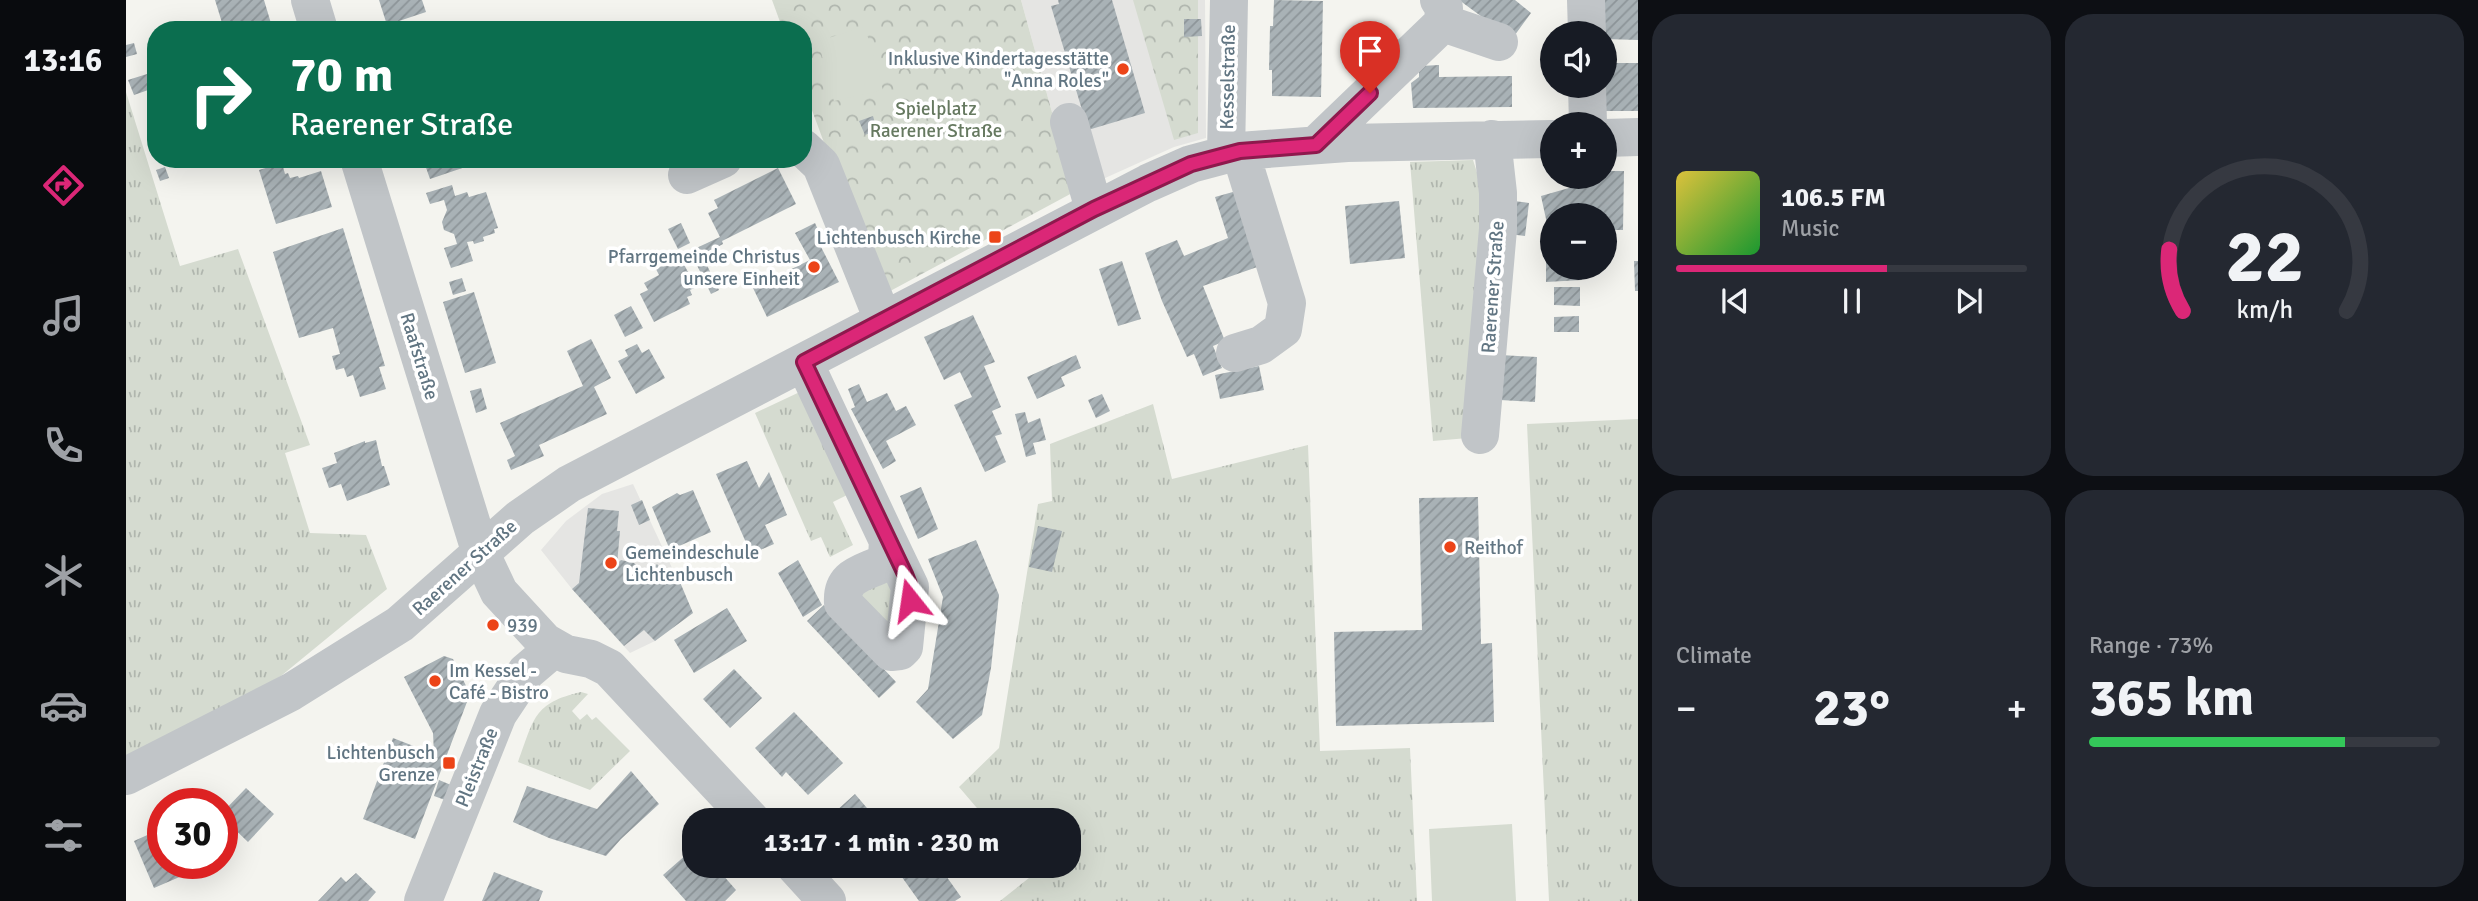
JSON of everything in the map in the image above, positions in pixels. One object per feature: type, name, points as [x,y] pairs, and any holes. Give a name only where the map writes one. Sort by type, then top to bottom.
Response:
[{"type":"street","points":[[310,0],[316,21]]},
{"type":"street","name":"Kesselstraße","points":[[1229,0],[1233,153],[1287,303],[1283,329],[1261,345],[1235,353]]},
{"type":"street","points":[[1586,0],[1587,21]]},
{"type":"street","points":[[1316,145],[1441,11],[1499,42]]},
{"type":"street","points":[[1069,122],[1094,209]]},
{"type":"street","points":[[1617,138],[1638,138]]},
{"type":"street","name":"Raerener Straße","points":[[1480,435],[1498,229],[1498,193],[1492,139]]},
{"type":"street","name":"Raerener Straße","points":[[126,776],[290,692],[361,650],[400,624],[520,518],[569,484],[1094,209],[1191,164],[1233,153],[1316,145],[1540,139]]},
{"type":"street","points":[[812,156],[821,165],[883,320]]},
{"type":"street","name":"Raafstraße","points":[[362,168],[481,554],[499,592],[553,649]]},
{"type":"street","points":[[687,175],[703,168]]},
{"type":"street","points":[[804,362],[888,541]]},
{"type":"street","points":[[553,649],[591,659],[609,668],[740,808]]},
{"type":"street","name":"Pleistraße","points":[[423,901],[498,714],[526,672],[553,649]]},
{"type":"street","points":[[806,878],[827,901]]},
{"type":"shaded area","name":"Inklusive Kindertagesstätte \"Anna Roles\"","points":[[1021,0],[1205,0],[1206,138],[1174,147],[1074,192]]},
{"type":"shaded area","name":"Gemeindeschule Lichtenbusch","points":[[633,484],[693,613],[655,641],[630,653],[541,550],[566,521],[602,494]]},
{"type":"green space","name":"Spielplatz Raerener Straße","points":[[772,0],[1021,0],[1074,192],[881,296],[812,110],[812,21],[780,21]]},
{"type":"green space","points":[[1133,0],[1198,0],[1198,133],[1174,140]]},
{"type":"green space","points":[[865,27],[883,90],[834,101],[818,41]]},
{"type":"green space","points":[[126,92],[147,160],[147,168],[150,168],[180,266],[238,249],[310,445],[285,453],[310,533],[366,535],[387,589],[281,676],[126,763]]},
{"type":"green space","points":[[1473,160],[1487,204],[1468,438],[1433,441],[1410,162]]},
{"type":"green space","points":[[804,390],[851,493],[833,502],[853,545],[830,557],[821,537],[811,541],[755,413]]},
{"type":"green space","points":[[1153,404],[1172,479],[1308,445],[1320,751],[1410,748],[1417,901],[1000,901],[1029,878],[1081,878],[1081,808],[977,808],[959,787],[999,748],[1038,504],[1052,501],[1050,444]]},
{"type":"green space","points":[[1638,419],[1638,901],[1549,901],[1527,424]]},
{"type":"green space","points":[[891,578],[896,629],[858,603],[858,586]]},
{"type":"green space","points":[[581,692],[588,694],[572,711],[580,720],[587,714],[592,720],[596,717],[630,751],[590,790],[518,762],[532,724],[544,708],[565,696]]},
{"type":"green space","points":[[1512,824],[1516,901],[1432,901],[1429,829]]},
{"type":"building","points":[[215,0],[264,0],[270,21],[240,21],[221,21]]},
{"type":"building","points":[[379,0],[422,0],[426,12],[399,21],[386,21]]},
{"type":"building","points":[[1058,0],[1112,0],[1145,113],[1088,130],[1051,6],[1059,4]]},
{"type":"building","points":[[1274,0],[1323,1],[1321,97],[1272,96],[1272,70],[1269,70],[1270,26],[1273,26]]},
{"type":"building","points":[[1459,0],[1515,0],[1531,13],[1512,39]]},
{"type":"building","points":[[1598,0],[1638,0],[1638,40],[1617,39],[1617,21],[1602,21]]},
{"type":"building","points":[[1184,19],[1201,19],[1202,36],[1184,37]]},
{"type":"building","points":[[134,43],[137,54],[126,57],[126,45]]},
{"type":"building","points":[[1617,63],[1638,63],[1638,111],[1597,111],[1601,98],[1617,98]]},
{"type":"building","points":[[1439,65],[1439,77],[1512,76],[1512,107],[1413,108],[1411,83],[1419,77],[1419,69],[1421,66]]},
{"type":"building","points":[[147,74],[147,90],[134,95],[128,80]]},
{"type":"building","points":[[873,116],[877,130],[865,135],[859,121]]},
{"type":"building","points":[[165,168],[169,178],[160,181],[156,170]]},
{"type":"building","points":[[283,168],[290,178],[321,171],[332,207],[276,224],[259,170]]},
{"type":"building","points":[[426,168],[462,168],[430,179]]},
{"type":"building","name":"Pfarrgemeinde Christus unsere Einheit","points":[[778,168],[796,204],[722,241],[723,244],[702,255],[719,290],[711,294],[690,251],[720,237],[708,213],[718,208],[714,200]]},
{"type":"building","points":[[1617,171],[1624,171],[1623,230],[1617,230],[1617,203],[1543,203],[1541,196],[1566,189],[1617,189]]},
{"type":"building","points":[[452,185],[455,196],[467,192],[469,197],[486,192],[498,228],[494,229],[495,233],[483,237],[484,241],[474,244],[473,241],[467,242],[473,261],[451,268],[444,248],[457,244],[454,234],[444,230],[442,222],[447,210],[444,200],[430,204],[426,193]]},
{"type":"building","points":[[1240,190],[1263,265],[1203,286],[1225,341],[1213,346],[1222,368],[1203,376],[1194,354],[1187,357],[1162,301],[1145,253],[1177,240],[1184,256],[1228,238],[1215,197]]},
{"type":"building","points":[[1399,201],[1405,258],[1350,264],[1345,206]]},
{"type":"building","points":[[1514,201],[1529,203],[1525,236],[1509,234]]},
{"type":"building","points":[[681,223],[690,243],[678,249],[668,229]]},
{"type":"building","name":"Pfarrgemeinde Christus unsere Einheit","points":[[815,223],[824,243],[820,245],[839,282],[767,317],[753,288],[810,260],[795,233]]},
{"type":"building","points":[[343,228],[385,366],[379,367],[386,389],[360,397],[353,375],[347,377],[344,368],[336,370],[332,356],[340,354],[333,328],[299,338],[273,252]]},
{"type":"building","points":[[680,257],[696,287],[690,290],[692,295],[687,297],[690,304],[654,322],[640,294],[648,290],[644,283],[659,275],[656,269]]},
{"type":"building","points":[[1122,261],[1141,319],[1118,326],[1099,269]]},
{"type":"building","points":[[1634,261],[1638,261],[1638,291],[1635,291]]},
{"type":"building","points":[[462,278],[466,291],[453,295],[449,282]]},
{"type":"building","points":[[1546,280],[1582,280],[1546,282]]},
{"type":"building","points":[[1554,287],[1580,287],[1580,306],[1554,305]]},
{"type":"building","points":[[474,292],[496,363],[465,373],[443,302]]},
{"type":"building","points":[[631,306],[643,328],[625,337],[614,315]]},
{"type":"building","points":[[973,315],[995,362],[984,366],[1001,407],[992,411],[1002,434],[995,436],[1006,462],[985,472],[954,405],[972,397],[960,372],[944,380],[924,337]]},
{"type":"building","points":[[1579,316],[1579,332],[1554,332],[1554,317]]},
{"type":"building","points":[[591,339],[611,378],[594,387],[607,414],[539,445],[544,456],[511,470],[507,460],[515,456],[500,423],[583,386],[567,351]]},
{"type":"building","points":[[637,344],[642,353],[649,349],[665,378],[636,394],[618,361],[628,356],[625,350]]},
{"type":"building","points":[[1076,355],[1081,368],[1061,377],[1065,386],[1037,399],[1027,377]]},
{"type":"building","points":[[1501,355],[1537,357],[1535,402],[1500,400]]},
{"type":"building","points":[[1259,366],[1264,390],[1220,399],[1215,375]]},
{"type":"building","points":[[859,384],[867,402],[887,393],[896,411],[906,406],[916,425],[886,441],[896,461],[883,469],[851,409],[855,407],[848,389]]},
{"type":"building","points":[[481,388],[487,409],[476,413],[470,391]]},
{"type":"building","points":[[1102,394],[1110,411],[1096,418],[1088,400]]},
{"type":"building","points":[[1025,412],[1028,423],[1040,418],[1046,440],[1033,443],[1036,454],[1026,457],[1015,414]]},
{"type":"building","points":[[376,440],[390,485],[347,501],[341,484],[329,488],[322,468],[337,463],[334,453],[365,441]]},
{"type":"building","points":[[747,461],[759,488],[769,472],[787,515],[765,525],[774,544],[751,554],[716,474]]},
{"type":"building","points":[[921,487],[938,529],[918,539],[900,496]]},
{"type":"building","points":[[693,490],[711,532],[670,550],[652,507],[677,493],[680,495]]},
{"type":"building","points":[[1478,497],[1481,644],[1492,643],[1494,722],[1336,726],[1334,632],[1422,630],[1419,498]]},
{"type":"building","points":[[642,500],[650,520],[639,525],[631,505]]},
{"type":"building","points":[[588,508],[619,511],[617,564],[621,560],[634,563],[646,575],[657,564],[673,583],[677,575],[693,613],[655,641],[644,630],[624,646],[572,589],[579,583]]},
{"type":"building","points":[[1038,526],[1062,531],[1052,572],[1029,567]]},
{"type":"building","points":[[976,540],[999,595],[991,668],[982,715],[953,739],[916,702],[928,689],[943,597],[928,559]]},
{"type":"building","points":[[798,560],[822,605],[803,617],[778,573]]},
{"type":"building","points":[[824,605],[896,682],[879,698],[807,621]]},
{"type":"building","points":[[727,608],[747,641],[694,673],[674,640]]},
{"type":"building","points":[[444,656],[453,659],[470,694],[415,839],[363,819],[393,738],[434,754],[433,733],[404,677]]},
{"type":"building","points":[[734,669],[762,698],[730,728],[703,699]]},
{"type":"building","points":[[794,712],[843,763],[808,795],[786,772],[782,777],[755,748]]},
{"type":"building","points":[[631,771],[659,804],[606,856],[549,838],[513,822],[527,786],[597,809]]},
{"type":"building","points":[[439,780],[451,785],[445,800],[434,796]]},
{"type":"building","points":[[246,788],[274,814],[248,842],[238,832],[238,796]]},
{"type":"building","points":[[855,794],[867,808],[839,808]]},
{"type":"building","points":[[147,835],[147,872],[134,841]]},
{"type":"building","points":[[682,858],[682,878],[726,878],[736,890],[725,901],[686,901],[663,875]]},
{"type":"building","points":[[494,872],[543,891],[539,901],[482,901]]},
{"type":"building","points":[[356,873],[376,892],[368,901],[318,901],[341,877],[346,882]]},
{"type":"building","points":[[903,878],[948,878],[961,897],[955,901],[919,901]]},
{"type":"building","points":[[150,879],[175,879],[154,888]]},
{"type":"place","name":"Inklusive Kindertagesstätte \"Anna Roles\"","points":[[1123,69]]},
{"type":"place","name":"Lichtenbusch Kirche","points":[[995,237]]},
{"type":"place","name":"Pfarrgemeinde Christus unsere Einheit","points":[[814,267]]},
{"type":"place","name":"Reithof","points":[[1450,547]]},
{"type":"place","name":"Gemeindeschule Lichtenbusch","points":[[611,563]]},
{"type":"place","name":"939","points":[[493,625]]},
{"type":"place","name":"Im Kessel - Café - Bistro","points":[[435,681]]},
{"type":"place","name":"Lichtenbusch Grenze","points":[[449,763]]},
{"type":"route","points":[[910,600],[910,587],[905,574],[804,362],[1094,209],[1191,164],[1240,151],[1316,145],[1370,93]]}]
